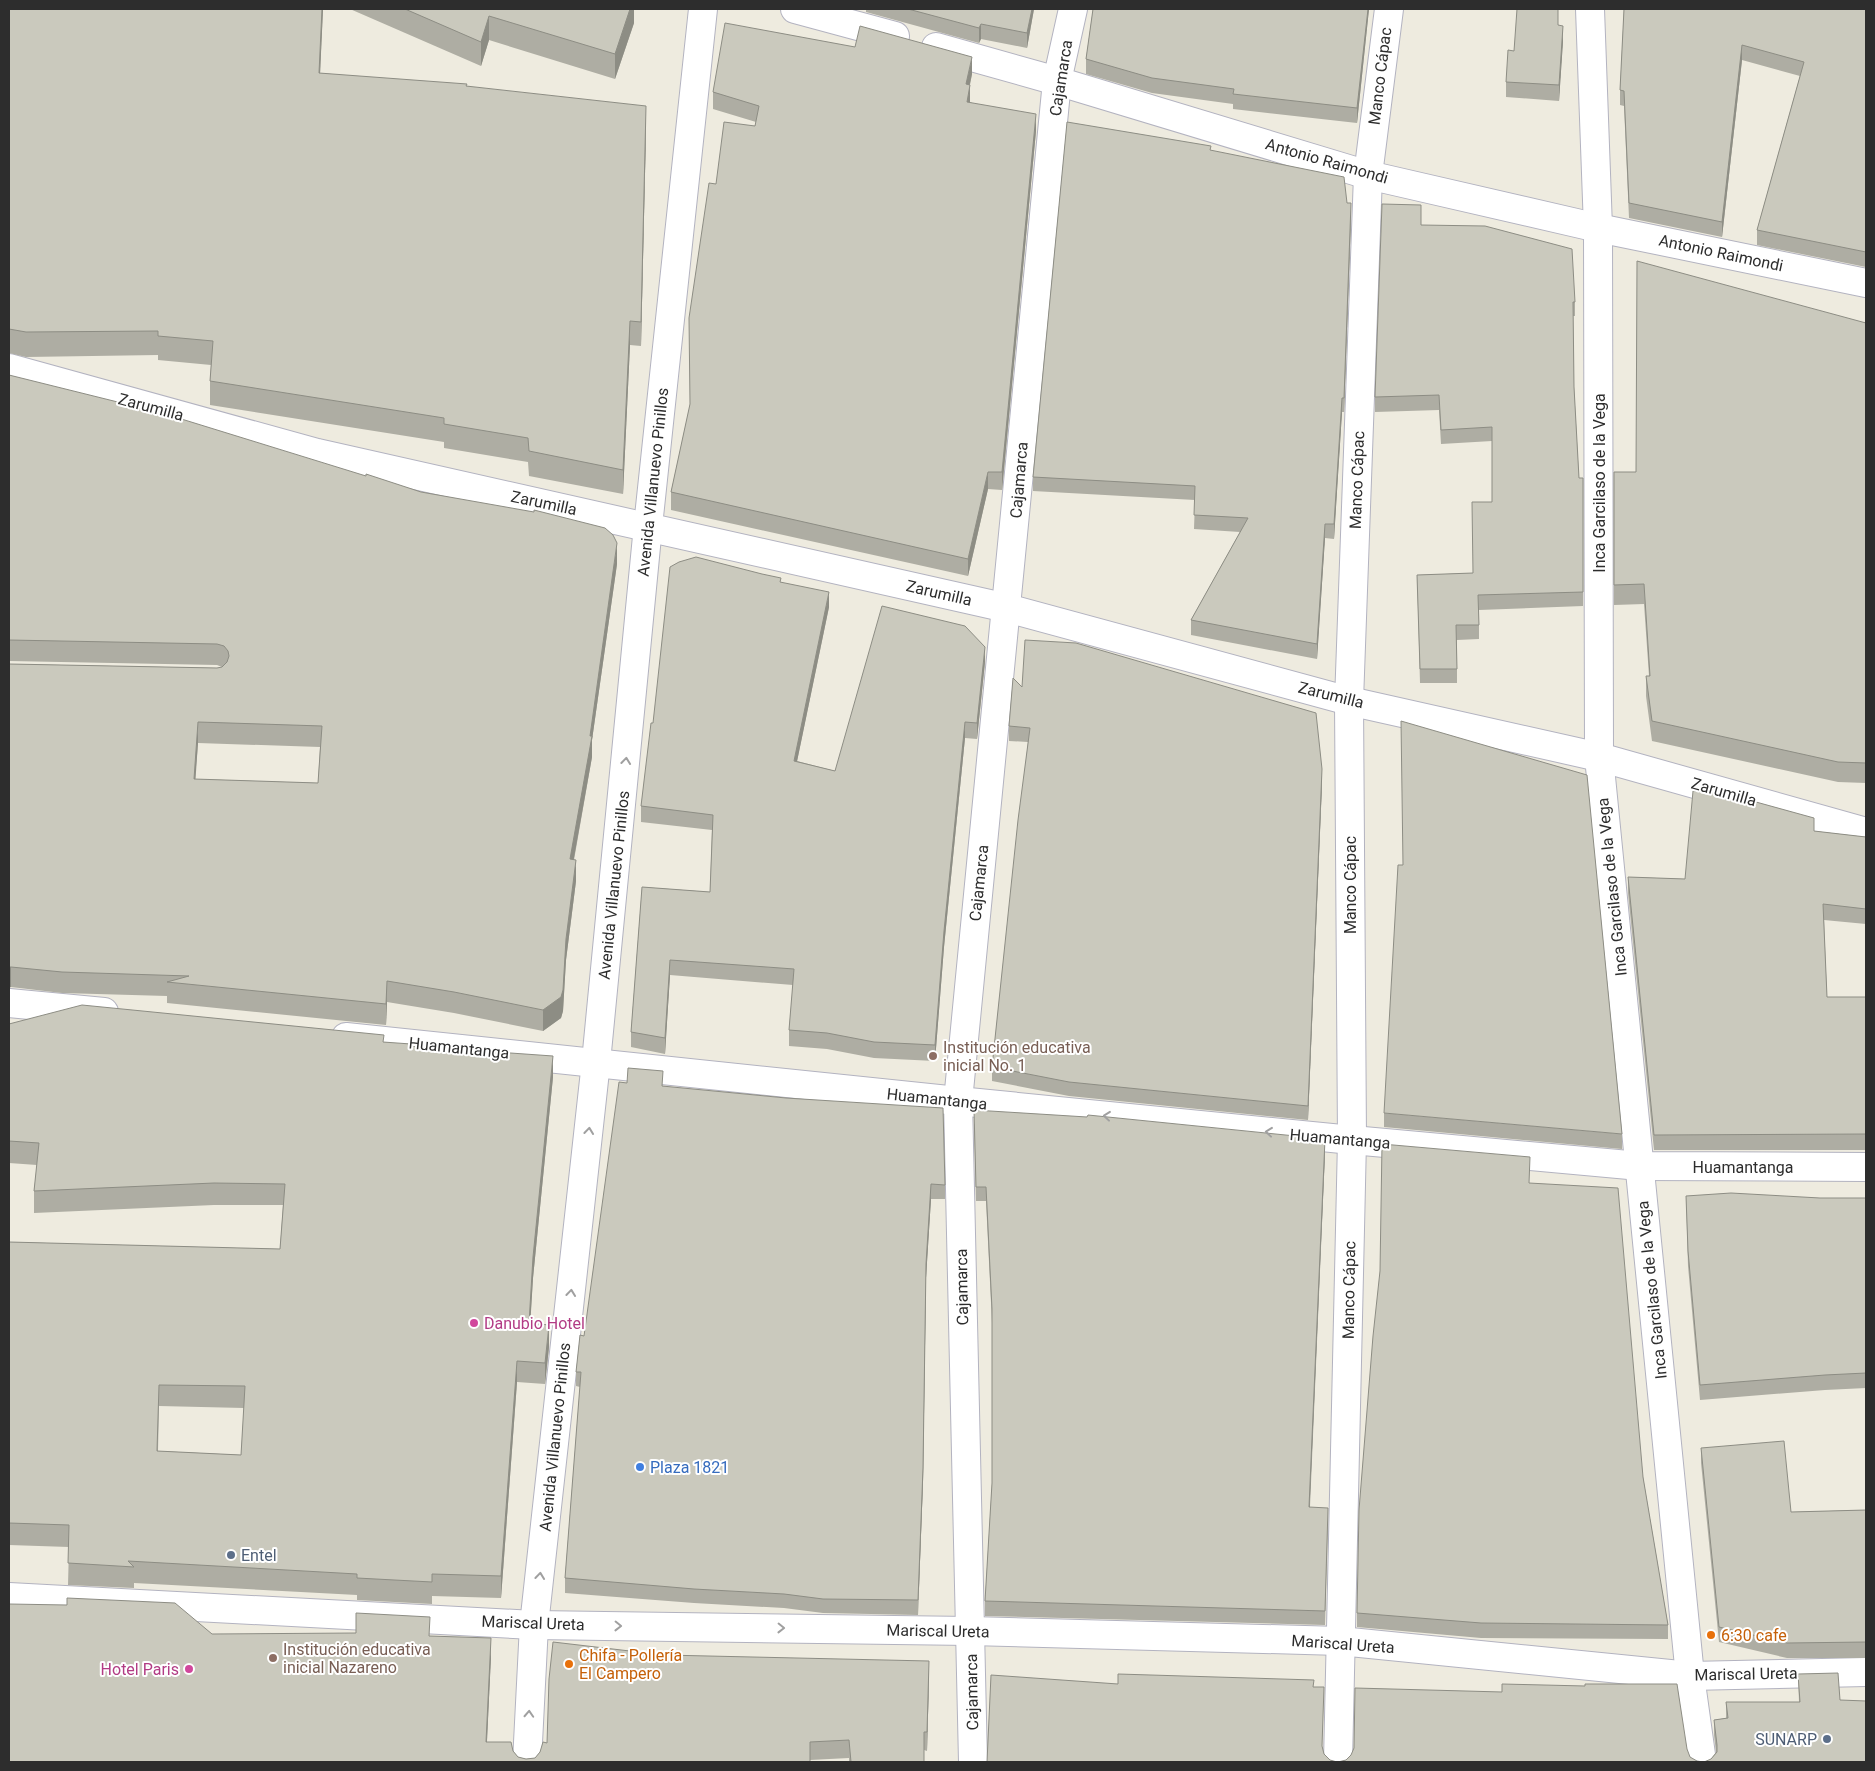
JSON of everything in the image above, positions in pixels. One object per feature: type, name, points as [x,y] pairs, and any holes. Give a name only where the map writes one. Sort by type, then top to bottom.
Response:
[{"type":"street","name":"Avenida Villanuevo Pinillos","points":[[526,1762],[534,1624],[596,1062],[648,526],[703,9]]},
{"type":"street","name":"Antonio Raimondi","points":[[795,9],[1057,81],[1368,175],[1598,228],[1866,283]]},
{"type":"street","name":"Cajamarca","points":[[973,1762],[958,1101],[1057,81],[1073,9]]},
{"type":"street","name":"Manco Cápac","points":[[1338,1762],[1352,1140],[1349,701],[1368,175],[1388,9]]},
{"type":"street","name":"Inca Garcilaso de la Vega","points":[[1590,9],[1598,228],[1599,757],[1690,1676],[1702,1762]]},
{"type":"street","name":"Zarumilla","points":[[9,368],[316,453],[1007,608],[1349,701],[1599,757],[1866,832]]},
{"type":"street","points":[[9,1003],[126,1014]]},
{"type":"street","name":"Huamantanga","points":[[322,1034],[958,1101],[1640,1166],[1866,1167]]},
{"type":"street","name":"Mariscal Ureta","points":[[9,1597],[534,1624],[970,1631],[1340,1641],[1690,1676],[1866,1672]]},
{"type":"building","points":[[9,9],[322,9],[319,73],[467,84],[466,86],[646,106],[641,322],[630,321],[623,470],[529,451],[528,438],[444,424],[444,418],[210,381],[213,341],[158,336],[158,331],[26,332],[9,329]]},
{"type":"building","points":[[405,9],[630,9],[615,54],[489,16],[481,42]]},
{"type":"building","points":[[908,9],[1032,9],[1027,33],[981,24],[979,28]]},
{"type":"building","points":[[1093,9],[1368,9],[1357,108],[1233,94],[1234,89],[1152,78],[1086,59]]},
{"type":"building","points":[[1517,9],[1558,9],[1558,25],[1563,26],[1559,85],[1506,82],[1508,50],[1514,51]]},
{"type":"building","points":[[1624,9],[1866,9],[1866,252],[1757,230],[1804,62],[1742,45],[1722,222],[1629,203],[1624,91],[1620,90]]},
{"type":"building","points":[[725,23],[855,47],[860,26],[972,57],[966,84],[970,85],[967,102],[1036,114],[1002,472],[988,472],[968,559],[671,492],[690,404],[689,318],[709,183],[716,184],[724,122],[755,126],[759,106],[713,92]]},
{"type":"building","points":[[1067,122],[1211,146],[1210,150],[1344,177],[1347,203],[1351,203],[1344,398],[1342,398],[1334,524],[1325,524],[1317,644],[1191,620],[1248,518],[1194,515],[1195,486],[1033,477]]},
{"type":"building","points":[[1382,204],[1421,205],[1421,225],[1485,226],[1572,249],[1575,302],[1573,302],[1574,387],[1579,478],[1583,478],[1583,592],[1478,595],[1479,625],[1456,625],[1457,669],[1420,669],[1417,575],[1473,573],[1472,502],[1492,502],[1492,427],[1441,430],[1439,395],[1375,397]]},
{"type":"building","points":[[1637,261],[1866,323],[1866,763],[1838,762],[1652,721],[1646,676],[1650,676],[1644,584],[1614,585],[1614,472],[1636,472]]},
{"type":"building","points":[[9,375],[162,413],[421,492],[534,512],[534,510],[605,528],[613,535],[617,543],[590,736],[592,736],[570,859],[576,860],[561,997],[543,1010],[387,981],[386,1004],[167,982],[189,976],[62,972],[9,967],[9,664],[217,668],[222,667],[227,662],[229,656],[224,646],[217,644],[9,640]],"holes":[[[198,722],[322,726],[318,783],[194,779]]]},
{"type":"building","points":[[696,557],[781,578],[780,582],[829,592],[794,761],[835,771],[882,606],[965,626],[985,647],[977,723],[965,722],[944,931],[935,1045],[874,1042],[827,1033],[789,1030],[794,969],[670,960],[665,1038],[631,1032],[642,887],[710,892],[713,815],[641,806],[651,723],[653,723],[670,567]]},
{"type":"building","points":[[1025,640],[1076,643],[1316,713],[1322,769],[1308,1106],[1069,1082],[992,1067],[1018,820],[1030,728],[1009,726],[1013,678],[1022,687]]},
{"type":"building","points":[[1401,721],[1587,775],[1622,1134],[1384,1113],[1398,865],[1403,865]]},
{"type":"building","points":[[1693,791],[1727,794],[1814,818],[1814,831],[1866,837],[1866,909],[1823,904],[1827,997],[1866,997],[1866,1134],[1654,1135],[1628,877],[1685,879]]},
{"type":"building","points":[[82,1005],[384,1035],[383,1042],[411,1044],[411,1046],[553,1056],[533,1257],[529,1323],[549,1325],[545,1363],[517,1361],[501,1576],[432,1574],[432,1582],[357,1578],[357,1574],[128,1561],[134,1567],[68,1563],[69,1525],[9,1523],[9,1242],[280,1249],[285,1184],[214,1183],[34,1191],[39,1143],[9,1141],[9,1024]],"holes":[[[159,1385],[245,1386],[241,1455],[157,1451]]]},
{"type":"building","points":[[628,1068],[663,1071],[662,1086],[786,1098],[943,1108],[945,1185],[931,1184],[926,1264],[923,1468],[918,1600],[823,1599],[784,1594],[694,1589],[565,1578],[581,1372],[576,1372],[580,1335],[584,1336],[619,1082],[627,1083]]},
{"type":"building","points":[[974,1110],[1087,1117],[1088,1115],[1325,1139],[1309,1507],[1328,1508],[1325,1611],[985,1601],[992,1483],[992,1309],[986,1187],[976,1187]]},
{"type":"building","points":[[1382,1144],[1530,1157],[1529,1183],[1618,1188],[1643,1477],[1668,1625],[1481,1623],[1357,1613],[1359,1510],[1380,1271]]},
{"type":"building","points":[[1731,1193],[1820,1198],[1866,1198],[1866,1373],[1700,1385],[1688,1251],[1686,1196]]},
{"type":"building","points":[[1784,1441],[1791,1512],[1866,1510],[1866,1642],[1787,1643],[1719,1627],[1701,1448]]},
{"type":"building","points":[[67,1598],[175,1603],[212,1634],[356,1633],[356,1613],[430,1617],[429,1636],[491,1638],[486,1742],[511,1742],[513,1751],[518,1757],[526,1759],[535,1758],[540,1752],[543,1742],[547,1743],[549,1679],[553,1642],[664,1655],[929,1661],[927,1732],[924,1732],[924,1762],[851,1762],[849,1740],[810,1742],[810,1762],[9,1762],[9,1604],[67,1605]]},
{"type":"building","points":[[1838,1673],[1840,1700],[1866,1701],[1866,1762],[1704,1762],[1711,1759],[1717,1752],[1714,1720],[1728,1718],[1726,1702],[1800,1702],[1798,1674]]},
{"type":"building","points":[[1118,1674],[1314,1680],[1313,1687],[1324,1687],[1322,1746],[1324,1754],[1330,1760],[1337,1762],[987,1762],[991,1675],[1118,1684]]},
{"type":"building","points":[[1502,1684],[1585,1686],[1585,1684],[1677,1684],[1687,1749],[1690,1757],[1703,1762],[1338,1762],[1346,1760],[1354,1748],[1355,1688],[1502,1692]]},
{"type":"place","name":"Institución educativa inicial No. 1","points":[[933,1056]]},
{"type":"place","name":"Danubio Hotel","points":[[474,1323]]},
{"type":"place","name":"Plaza 1821","points":[[640,1467]]},
{"type":"place","name":"Entel","points":[[231,1555]]},
{"type":"place","name":"6:30 cafe","points":[[1711,1635]]},
{"type":"place","name":"Institución educativa inicial Nazareno","points":[[273,1658]]},
{"type":"place","name":"Chifa - Pollería El Campero","points":[[569,1664]]},
{"type":"place","name":"Hotel Paris","points":[[189,1669]]},
{"type":"place","name":"SUNARP","points":[[1827,1739]]}]
